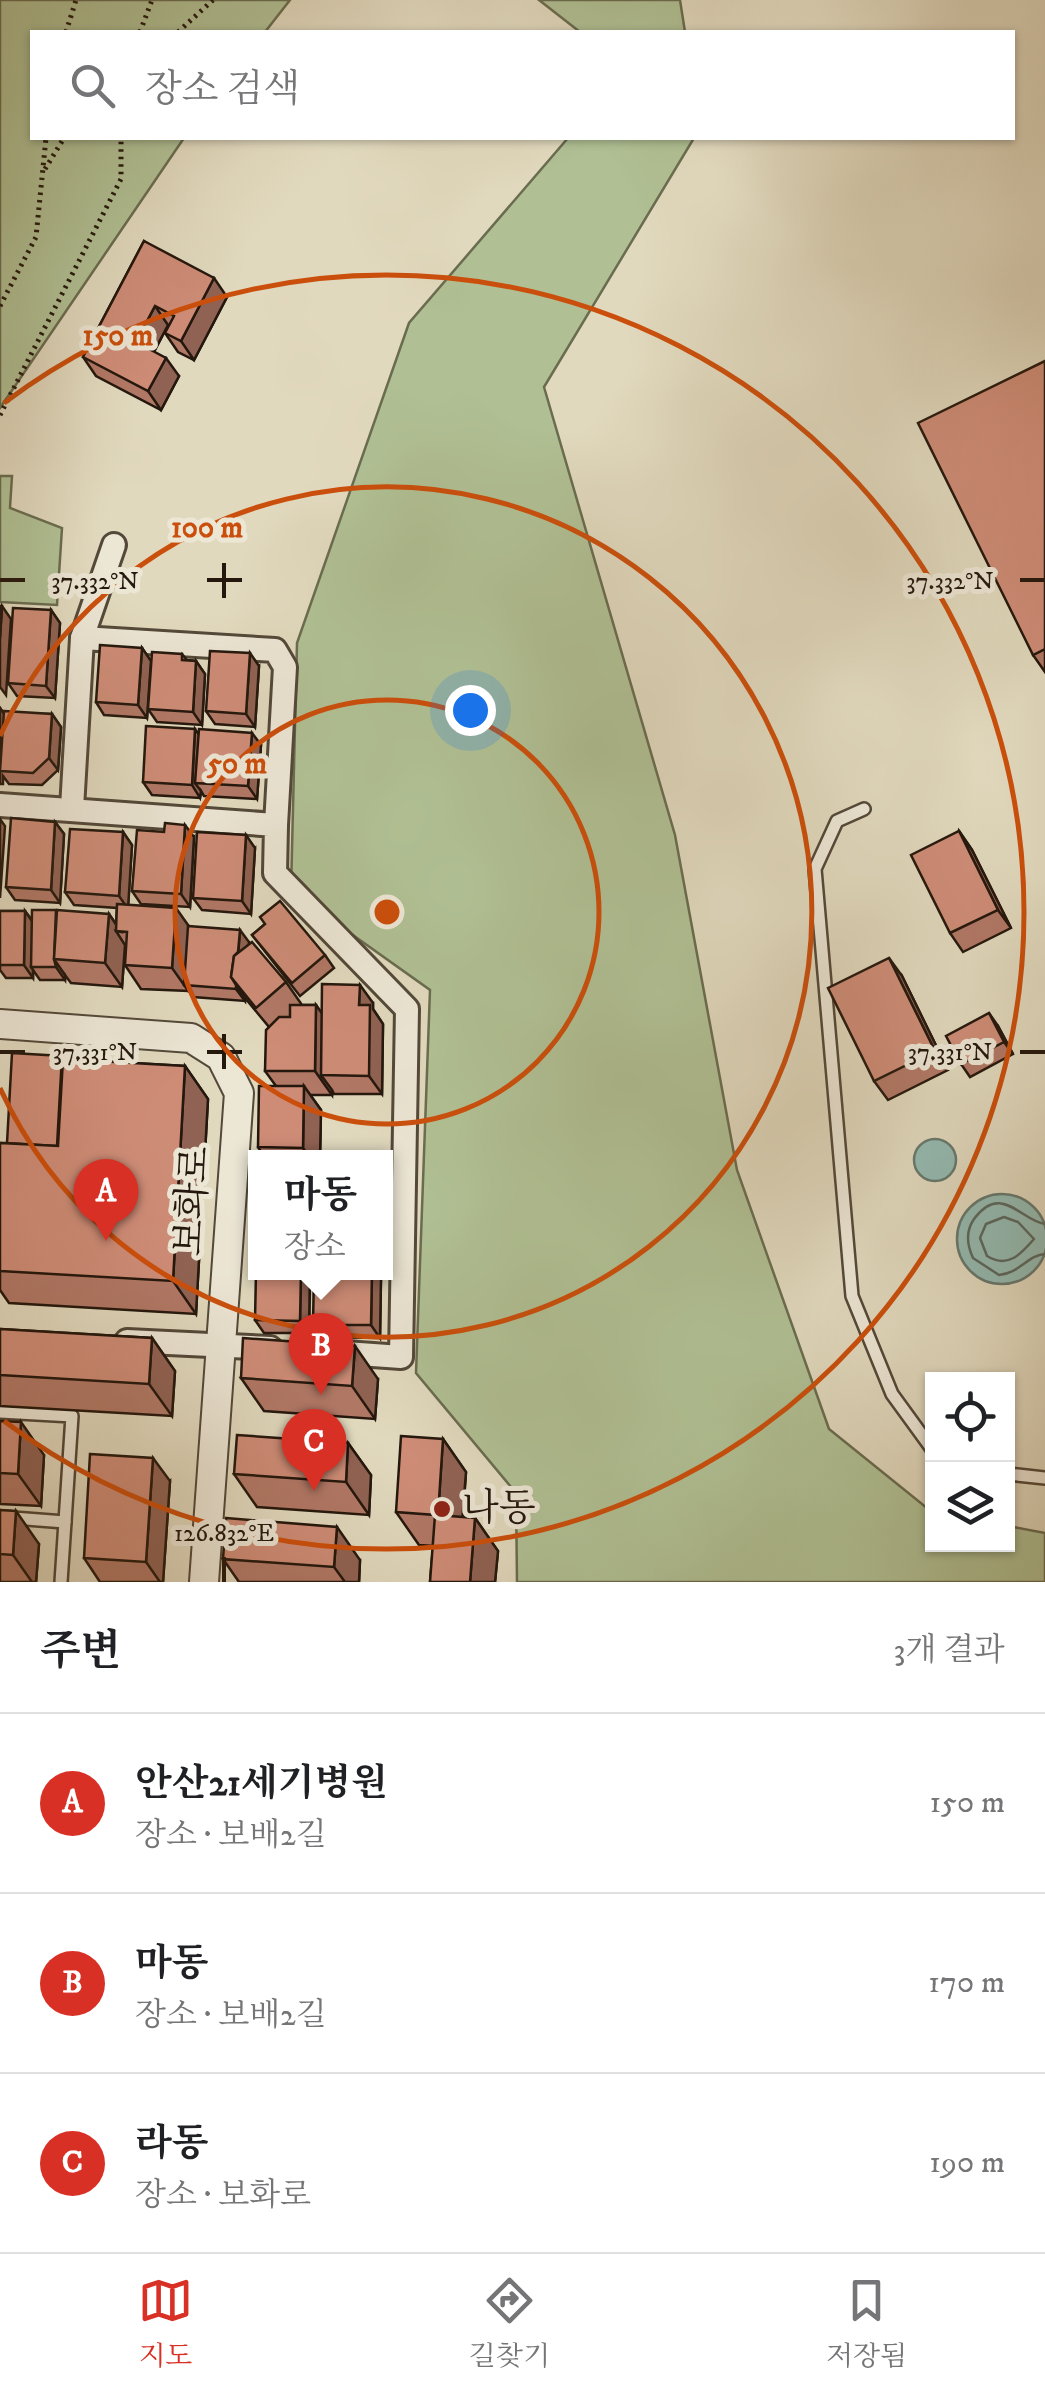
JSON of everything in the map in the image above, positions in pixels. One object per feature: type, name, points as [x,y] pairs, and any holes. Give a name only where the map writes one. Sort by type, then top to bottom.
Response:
[{"type":"street","points":[[72,808],[82,638],[114,545]]},
{"type":"street","points":[[82,638],[274,650],[282,657],[286,667],[275,872],[408,1009],[400,1356],[100,1340]]},
{"type":"street","points":[[0,804],[276,825]]},
{"type":"street","name":"보화로","points":[[0,1024],[191,1038],[221,1057],[239,1093],[204,1582]]},
{"type":"lane","points":[[864,810],[838,821],[815,869],[839,1109],[848,1260],[852,1296],[892,1394],[925,1439]]},
{"type":"lane","points":[[0,1412],[72,1416],[61,1582]]},
{"type":"lane","points":[[1015,1475],[1045,1478]]},
{"type":"lane","points":[[0,1517],[65,1522]]},
{"type":"path","points":[[67,30],[76,0]]},
{"type":"path","points":[[141,30],[152,0]]},
{"type":"path","points":[[180,30],[212,0]]},
{"type":"path","points":[[0,306],[36,238],[46,140]]},
{"type":"path","points":[[44,171],[63,140]]},
{"type":"path","points":[[0,415],[122,180],[121,140]]},
{"type":"green space","points":[[0,0],[290,0],[267,30],[30,30],[30,140],[183,140],[0,408]]},
{"type":"green space","points":[[539,0],[680,0],[685,30],[577,30]]},
{"type":"green space","points":[[566,140],[693,140],[544,387],[675,835],[737,1170],[829,1429],[925,1506],[925,1552],[1015,1552],[1015,1527],[1045,1533],[1045,1582],[517,1582],[516,1493],[416,1373],[430,990],[291,891],[297,643],[409,323]]},
{"type":"green space","points":[[0,476],[12,476],[10,508],[62,528],[57,605],[0,602]]},
{"type":"water","points":[[935,1139],[950,1145],[956,1160],[950,1175],[935,1181],[920,1175],[914,1160],[920,1145]]},
{"type":"water","points":[[985,1197],[1019,1197],[1034,1207],[1044,1222],[1044,1256],[1034,1271],[1019,1281],[985,1281],[970,1271],[960,1256],[960,1222],[970,1207]]},
{"type":"building","points":[[144,241],[214,278],[181,341],[165,333],[174,316],[155,306],[136,342],[166,358],[148,391],[83,357]]},
{"type":"building","points":[[1045,361],[1045,649],[1033,655],[918,423]]},
{"type":"building","points":[[13,608],[51,610],[46,686],[8,683]]},
{"type":"building","points":[[100,645],[142,648],[138,705],[96,702]]},
{"type":"building","points":[[210,651],[250,653],[246,714],[206,711]]},
{"type":"building","points":[[152,652],[182,654],[182,660],[196,661],[193,712],[148,709]]},
{"type":"building","points":[[4,711],[52,714],[49,758],[33,773],[0,771]]},
{"type":"building","points":[[146,726],[195,729],[192,785],[143,782]]},
{"type":"building","points":[[199,729],[252,733],[248,786],[195,783]]},
{"type":"building","points":[[11,818],[55,822],[51,890],[6,887]]},
{"type":"building","points":[[165,823],[185,825],[181,894],[132,891],[137,830],[164,832]]},
{"type":"building","points":[[70,829],[123,832],[119,896],[65,892]]},
{"type":"building","points":[[959,831],[998,910],[950,933],[911,855]]},
{"type":"building","points":[[197,832],[246,835],[242,901],[193,898]]},
{"type":"building","points":[[280,901],[325,955],[292,983],[252,935],[265,924],[260,917]]},
{"type":"building","points":[[117,904],[176,908],[172,968],[125,965],[127,932],[116,931]]},
{"type":"building","points":[[32,910],[56,910],[56,967],[31,967]]},
{"type":"building","points":[[57,910],[109,914],[105,963],[54,959]]},
{"type":"building","points":[[0,911],[25,911],[24,965],[0,965]]},
{"type":"building","points":[[188,926],[240,930],[231,977],[236,989],[184,985]]},
{"type":"building","points":[[252,942],[286,982],[256,1008],[231,977],[234,956]]},
{"type":"building","points":[[889,958],[935,1051],[874,1081],[828,988]]},
{"type":"building","points":[[322,984],[360,985],[359,1005],[370,1005],[369,1076],[321,1075]]},
{"type":"building","points":[[290,1005],[316,1005],[315,1071],[265,1071],[266,1030],[279,1017],[290,1017]]},
{"type":"building","points":[[989,1013],[1004,1042],[961,1064],[946,1036]]},
{"type":"building","points":[[12,1053],[62,1056],[57,1146],[7,1143]]},
{"type":"building","points":[[63,1059],[185,1066],[173,1281],[0,1271],[0,1143],[58,1146]]},
{"type":"building","points":[[259,1086],[304,1086],[303,1148],[258,1147]]},
{"type":"building","points":[[256,1280],[301,1280],[300,1321],[255,1320]]},
{"type":"building","points":[[314,1280],[372,1280],[371,1325],[313,1325]]},
{"type":"building","points":[[0,1329],[152,1338],[149,1384],[0,1375]]},
{"type":"building","points":[[243,1338],[355,1346],[352,1386],[241,1378]]},
{"type":"building","points":[[0,1421],[21,1422],[18,1474],[0,1473]]},
{"type":"building","points":[[237,1435],[348,1443],[346,1482],[234,1474]]},
{"type":"building","points":[[401,1436],[443,1439],[438,1515],[475,1518],[470,1582],[430,1582],[435,1515],[396,1512]]},
{"type":"building","points":[[90,1454],[153,1458],[146,1562],[84,1558]]},
{"type":"building","points":[[0,1510],[16,1511],[13,1555],[0,1554]]},
{"type":"building","points":[[226,1518],[337,1527],[334,1567],[223,1559]]},
{"type":"place","name":"안산21세기병원","points":[[106,1241]]},
{"type":"place","name":"마동","points":[[321,1395]]},
{"type":"place","name":"라동","points":[[314,1491]]},
{"type":"place","name":"나동","points":[[442,1509]]}]
